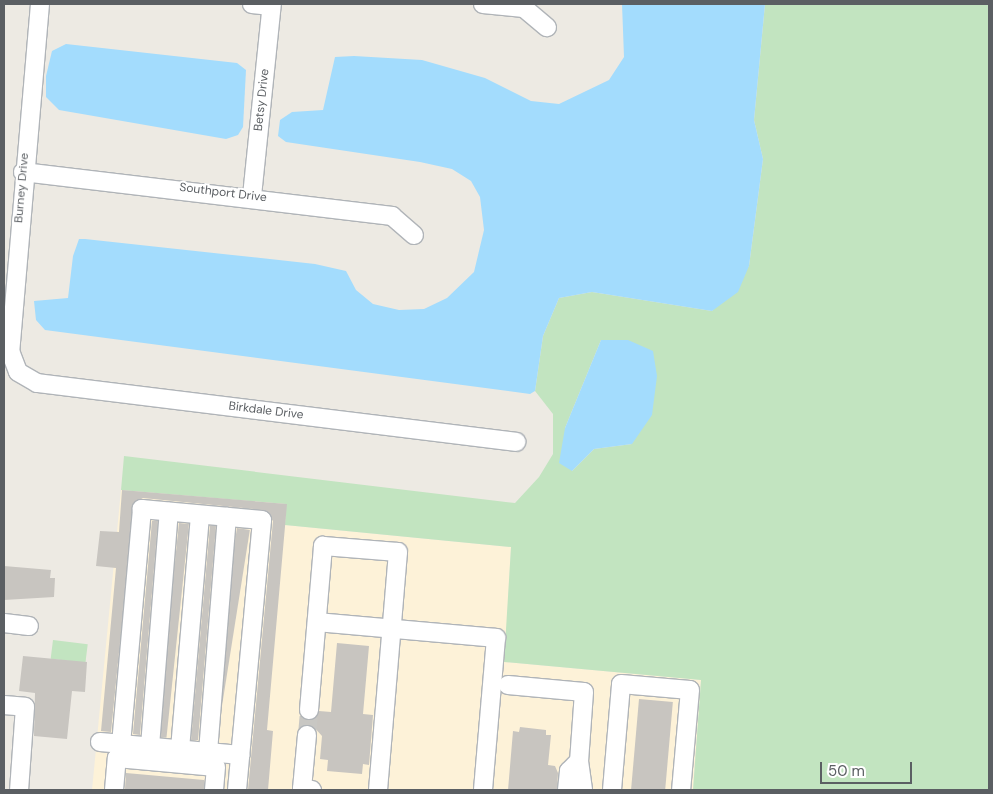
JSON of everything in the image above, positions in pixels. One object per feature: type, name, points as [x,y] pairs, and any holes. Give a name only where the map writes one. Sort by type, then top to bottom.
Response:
[{"type":"street","name":"Burney Drive","points":[[18,372],[10,351],[23,172],[40,4]]},
{"type":"street","points":[[252,4],[272,5]]},
{"type":"street","points":[[483,4],[524,8],[547,27]]},
{"type":"street","name":"Betsy Drive","points":[[252,196],[272,5]]},
{"type":"street","name":"Southport Drive","points":[[23,172],[252,196],[392,216],[414,235]]},
{"type":"street","name":"Birkdale Drive","points":[[18,372],[37,383],[516,442]]},
{"type":"street","points":[[121,744],[142,509],[262,520],[238,790]]},
{"type":"street","points":[[150,746],[169,512]]},
{"type":"street","points":[[180,749],[200,515]]},
{"type":"street","points":[[208,752],[227,517]]},
{"type":"street","points":[[309,710],[323,546],[398,552],[378,790]]},
{"type":"street","points":[[316,622],[496,638],[483,790]]},
{"type":"street","points":[[4,623],[29,626]]},
{"type":"street","points":[[612,790],[621,684],[690,690],[681,790]]},
{"type":"street","points":[[508,685],[584,692],[579,761],[583,790]]},
{"type":"street","points":[[4,705],[25,707],[19,790]]},
{"type":"street","points":[[307,735],[302,789],[312,790]]},
{"type":"street","points":[[100,742],[240,755]]},
{"type":"street","points":[[114,790],[117,758],[216,766],[214,790]]},
{"type":"street","points":[[567,790],[569,770],[579,761]]},
{"type":"shaded area","points":[[121,490],[287,504],[285,525],[511,547],[505,662],[701,680],[693,790],[92,790]]},
{"type":"green space","points":[[765,4],[989,4],[989,790],[693,790],[701,680],[504,662],[511,547],[285,525],[286,504],[121,490],[124,456],[515,503],[539,477],[553,454],[553,414],[535,391],[543,336],[559,298],[592,292],[712,311],[749,266],[763,159],[754,120]],"holes":[[[601,340],[632,444],[594,449],[572,471],[565,428]]]},
{"type":"green space","points":[[53,640],[88,644],[85,663],[51,659]]},
{"type":"water","points":[[622,4],[765,4],[754,120],[763,159],[749,266],[738,292],[712,311],[592,292],[559,298],[543,336],[535,391],[530,394],[45,330],[36,320],[34,301],[68,298],[73,256],[79,239],[315,264],[346,271],[356,290],[373,304],[399,310],[424,309],[447,298],[474,272],[484,230],[480,197],[471,181],[452,169],[420,162],[286,142],[278,136],[280,120],[292,112],[323,110],[335,57],[354,56],[422,60],[485,78],[531,101],[559,104],[609,80],[624,57]]},
{"type":"water","points":[[66,44],[237,63],[246,70],[243,127],[238,135],[226,139],[59,110],[46,97],[46,76],[52,51]]},
{"type":"water","points":[[601,340],[628,340],[653,351],[657,376],[652,415],[632,444],[594,449],[572,471],[559,463],[565,428]]},
{"type":"building","points":[[122,490],[287,504],[267,730],[273,731],[268,790],[248,790],[273,521],[263,510],[143,498],[134,503],[111,732],[101,731],[116,568],[96,566],[100,531],[119,532]]},
{"type":"building","points":[[152,521],[158,521],[140,735],[133,734]]},
{"type":"building","points":[[179,523],[189,524],[166,738],[157,737]]},
{"type":"building","points":[[210,526],[216,526],[198,740],[191,740]]},
{"type":"building","points":[[237,528],[250,530],[216,742],[203,740]]},
{"type":"building","points":[[4,566],[51,570],[50,578],[55,578],[54,597],[4,600]]},
{"type":"building","points":[[337,643],[369,646],[363,714],[373,715],[369,765],[363,764],[362,774],[327,771],[328,760],[320,759],[322,736],[313,726],[304,725],[304,719],[314,719],[319,711],[331,712]]},
{"type":"building","points":[[23,656],[87,662],[85,692],[72,691],[67,739],[34,736],[35,693],[19,691]]},
{"type":"building","points":[[639,699],[673,702],[665,790],[631,790]]},
{"type":"building","points":[[520,727],[546,730],[546,735],[551,735],[548,765],[555,766],[558,773],[557,790],[508,790],[513,731],[519,732]]},
{"type":"building","points":[[126,773],[204,780],[204,790],[125,789]]},
{"type":"tunnel","points":[[307,735],[309,710]]}]
